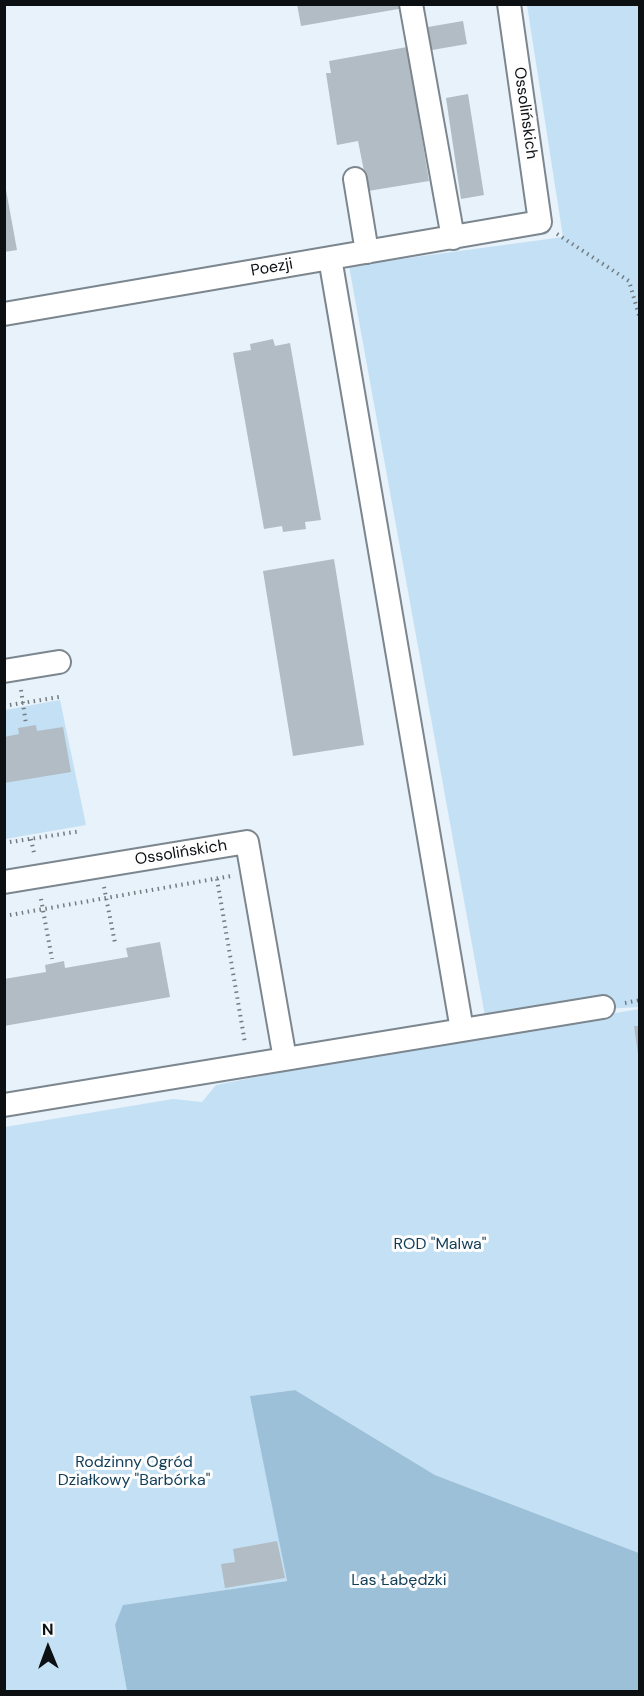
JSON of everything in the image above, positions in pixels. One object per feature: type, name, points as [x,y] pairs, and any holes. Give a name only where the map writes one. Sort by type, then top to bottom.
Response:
[{"type":"street","points":[[411,4],[453,238]]},
{"type":"street","name":"Ossolińskich","points":[[509,4],[540,222]]},
{"type":"street","points":[[355,179],[367,252]]},
{"type":"street","name":"Poezji","points":[[4,314],[540,222]]},
{"type":"street","points":[[330,258],[462,1030]]},
{"type":"street","points":[[13,678],[59,662]]},
{"type":"street","name":"Ossolińskich","points":[[4,882],[247,842],[285,1059]]},
{"type":"street","points":[[4,1105],[603,1007]]},
{"type":"path","points":[[540,222],[629,281],[639,319]]},
{"type":"path","points":[[13,678],[23,702],[26,723]]},
{"type":"path","points":[[4,706],[59,696]]},
{"type":"path","points":[[4,843],[81,831]]},
{"type":"path","points":[[31,839],[35,858]]},
{"type":"path","points":[[4,916],[238,875]]},
{"type":"path","points":[[216,879],[249,1065]]},
{"type":"path","points":[[104,887],[115,943]]},
{"type":"path","points":[[41,898],[52,959]]},
{"type":"green space","points":[[527,5],[639,5],[639,1007],[485,1016],[349,266],[563,237]]},
{"type":"green space","points":[[60,700],[86,825],[5,839],[5,710]]},
{"type":"green space","points":[[639,1009],[639,1553],[435,1475],[295,1390],[251,1396],[287,1581],[124,1605],[115,1625],[127,1691],[5,1692],[5,1127],[173,1099],[202,1102],[216,1085]]},
{"type":"green space","name":"Las Łabędzki","points":[[295,1390],[435,1475],[639,1553],[639,1691],[127,1691],[115,1625],[123,1605],[287,1581],[250,1396]]},
{"type":"building","points":[[297,4],[403,4],[404,8],[301,26]]},
{"type":"building","points":[[463,21],[467,44],[432,50],[428,27]]},
{"type":"building","points":[[407,47],[429,181],[368,191],[358,141],[337,145],[326,73],[331,73],[329,61]]},
{"type":"building","points":[[468,94],[484,195],[461,199],[446,98]]},
{"type":"building","points":[[4,179],[17,250],[4,252]]},
{"type":"building","points":[[273,339],[275,346],[290,343],[321,520],[305,522],[306,529],[283,532],[282,526],[264,529],[233,353],[251,350],[250,344]]},
{"type":"building","points":[[334,559],[364,745],[293,756],[263,571]]},
{"type":"building","points":[[36,725],[37,731],[63,727],[71,772],[4,783],[4,737],[19,734],[18,728]]},
{"type":"building","points":[[160,942],[170,997],[4,1026],[4,979],[46,972],[45,965],[64,961],[65,968],[128,957],[126,948]]},
{"type":"building","points":[[634,1026],[640,1026],[640,1054],[638,1054]]},
{"type":"building","points":[[277,1541],[285,1578],[225,1588],[221,1564],[235,1562],[233,1549]]},
{"type":"park label","name":"ROD \"Malwa\"","points":[[440,1245]]},
{"type":"park label","name":"Rodzinny Ogród Działkowy \"Barbórka\"","points":[[134,1472]]}]
